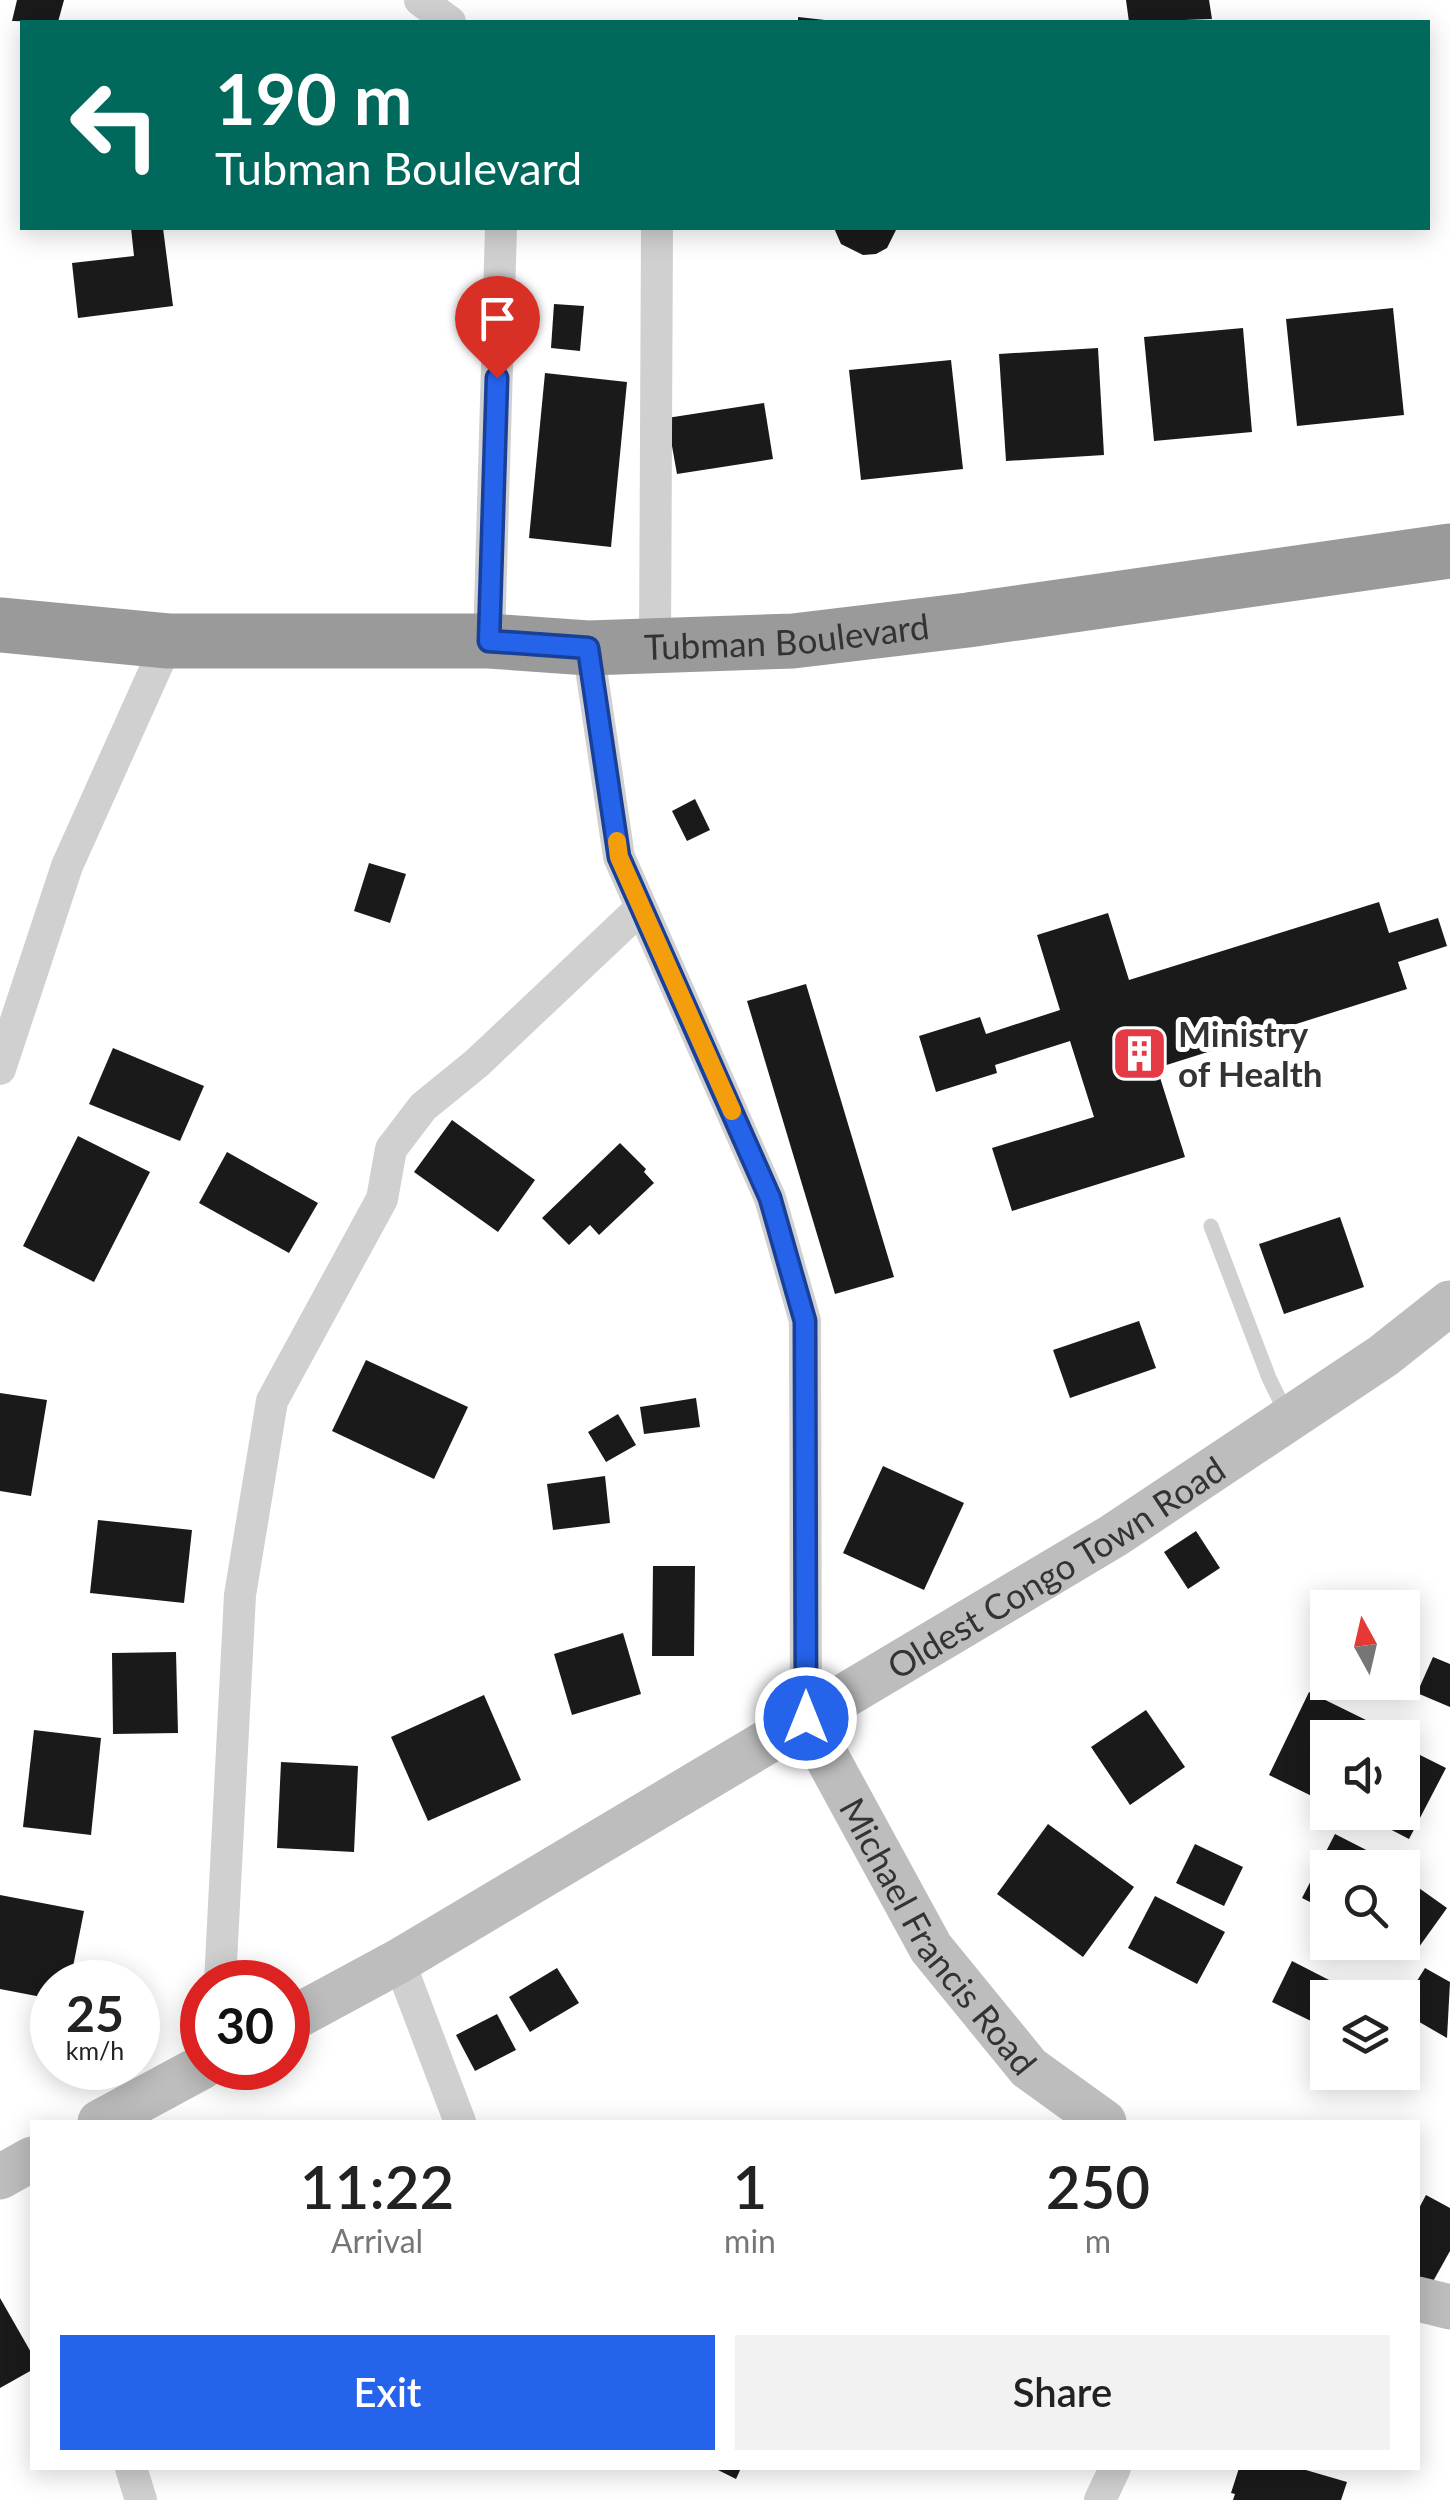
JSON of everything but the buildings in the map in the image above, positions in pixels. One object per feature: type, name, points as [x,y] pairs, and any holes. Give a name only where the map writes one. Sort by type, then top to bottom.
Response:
[{"type":"highway","name":"Tubman Boulevard","points":[[0,624],[168,641],[489,641],[588,648],[793,641],[1450,552]]},
{"type":"street","points":[[420,0],[447,20]]},
{"type":"street","points":[[489,641],[501,230]]},
{"type":"street","points":[[656,647],[657,230]]},
{"type":"street","points":[[0,1069],[66,866],[168,641]]},
{"type":"street","points":[[588,648],[619,857],[770,1198],[805,1321],[806,1718]]},
{"type":"street","points":[[221,1960],[240,1595],[272,1401],[382,1198],[391,1148],[424,1107],[477,1063],[642,908]]},
{"type":"street","name":"Oldest Congo Town Road","points":[[310,2010],[399,1962],[1113,1536],[1383,1356],[1450,1302]]},
{"type":"street","name":"Michael Francis Road","points":[[806,1718],[930,1948],[1029,2068],[1101,2120]]},
{"type":"street","points":[[399,1962],[459,2120]]},
{"type":"street","points":[[104,2120],[180,2079]]},
{"type":"street","points":[[0,2177],[30,2160]]},
{"type":"street","points":[[1420,2300],[1450,2307]]},
{"type":"street","points":[[132,2470],[141,2500]]},
{"type":"street","points":[[1100,2500],[1114,2470]]},
{"type":"lane","points":[[1211,1226],[1289,1420]]},
{"type":"slow traffic","points":[[617,841],[619,857],[732,1111]]},
{"type":"place","name":"Ministry of Health","points":[[1139,1053]]},
{"type":"route","points":[[497,378],[489,641],[588,648],[619,857],[770,1198],[805,1321],[806,1718]]}]
